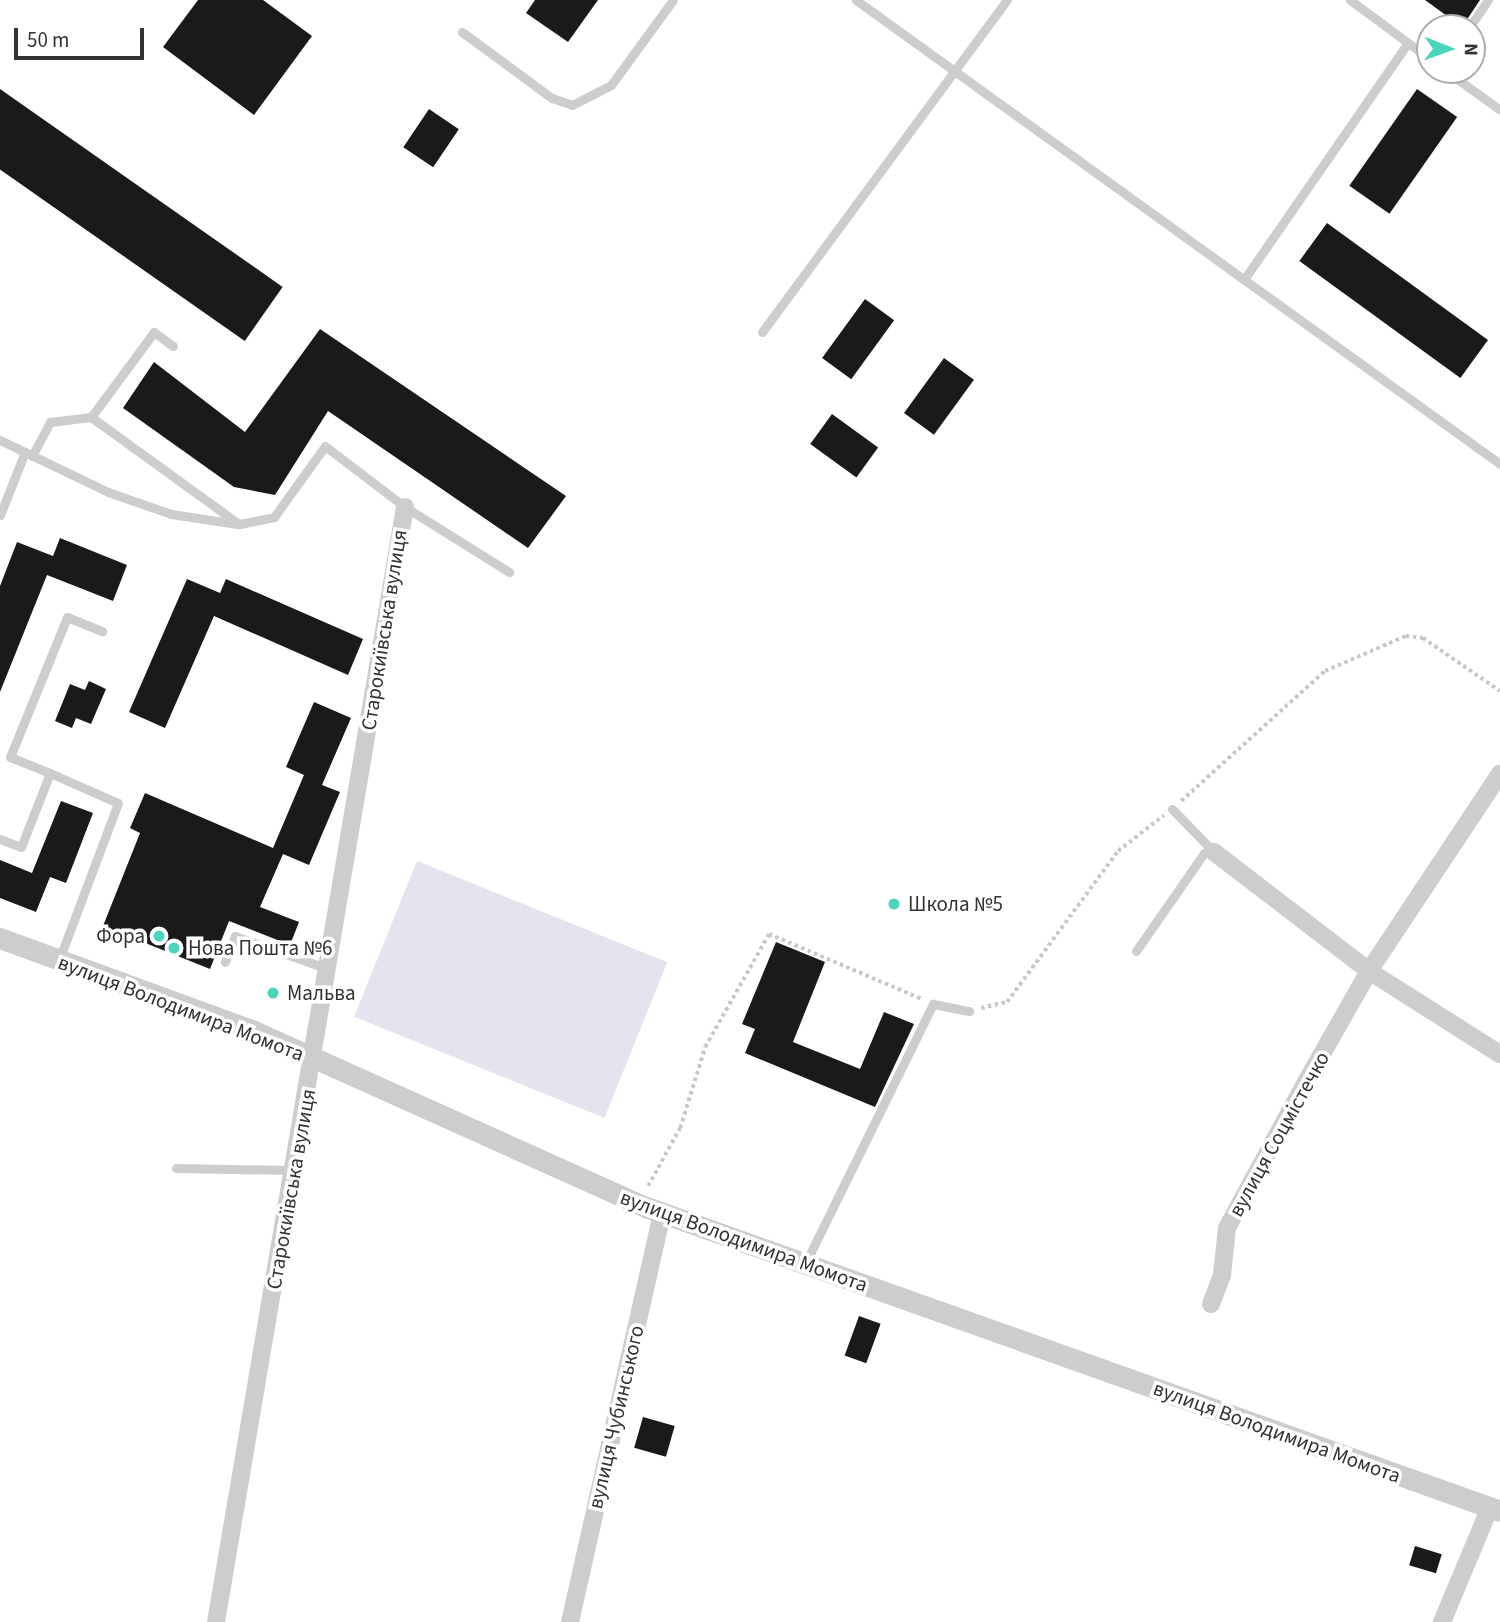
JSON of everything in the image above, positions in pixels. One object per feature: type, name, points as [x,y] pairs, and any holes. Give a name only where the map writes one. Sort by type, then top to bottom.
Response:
[{"type":"street","name":"Старокиївська вулиця","points":[[216,1622],[405,507]]},
{"type":"street","name":"вулиця Соцмістечко","points":[[1211,1304],[1222,1275],[1227,1228],[1369,971],[1500,774]]},
{"type":"street","points":[[1214,852],[1369,971],[1500,1055]]},
{"type":"street","name":"вулиця Володимира Момота","points":[[0,938],[313,1059],[638,1204],[1495,1509]]},
{"type":"street","name":"вулиця Чубинського","points":[[569,1622],[662,1213]]},
{"type":"street","points":[[1442,1622],[1495,1509]]},
{"type":"lane","points":[[462,32],[552,98],[572,105],[611,85],[673,0]]},
{"type":"lane","points":[[856,0],[1500,464]]},
{"type":"lane","points":[[762,332],[1007,0]]},
{"type":"lane","points":[[1350,0],[1416,49]]},
{"type":"lane","points":[[1245,278],[1408,43]]},
{"type":"lane","points":[[1464,84],[1500,110]]},
{"type":"lane","points":[[91,417],[154,332],[173,346]]},
{"type":"lane","points":[[0,515],[28,454],[50,422],[91,417],[239,524]]},
{"type":"lane","points":[[0,440],[171,514],[239,524],[274,517],[325,446],[405,507],[509,572]]},
{"type":"lane","points":[[59,960],[118,803],[10,757],[67,617],[102,631]]},
{"type":"lane","points":[[0,839],[21,847],[50,773]]},
{"type":"lane","points":[[1172,809],[1214,852]]},
{"type":"lane","points":[[1136,951],[1204,853],[1214,852]]},
{"type":"lane","points":[[225,962],[235,936],[328,969]]},
{"type":"lane","points":[[806,1264],[933,1004],[969,1011]]},
{"type":"lane","points":[[176,1168],[294,1170]]},
{"type":"path","points":[[969,1011],[1007,1002],[1118,851],[1172,809],[1325,671],[1406,636],[1423,638],[1500,691]]},
{"type":"path","points":[[638,1204],[680,1128],[705,1047],[769,934],[933,1004]]},
{"type":"shaded area","points":[[417,861],[667,962],[604,1118],[354,1017]]},
{"type":"building","points":[[198,0],[263,0],[312,36],[254,115],[163,47]]},
{"type":"building","points":[[535,0],[598,0],[568,42],[526,13]]},
{"type":"building","points":[[1425,0],[1480,0],[1471,14],[1444,14]]},
{"type":"building","points":[[0,89],[283,287],[245,341],[0,170]]},
{"type":"building","points":[[1417,89],[1457,117],[1389,214],[1349,186]]},
{"type":"building","points":[[429,109],[459,129],[433,167],[403,147]]},
{"type":"building","points":[[1327,223],[1488,340],[1460,378],[1299,261]]},
{"type":"building","points":[[865,299],[894,320],[851,379],[822,358]]},
{"type":"building","points":[[320,329],[566,496],[528,548],[328,411],[275,495],[234,487],[123,408],[154,362],[245,432]]},
{"type":"building","points":[[944,358],[974,380],[934,435],[904,413]]},
{"type":"building","points":[[832,414],[878,448],[856,477],[810,444]]},
{"type":"building","points":[[60,538],[127,565],[113,601],[47,575],[0,692],[0,586],[17,542],[53,556]]},
{"type":"building","points":[[187,579],[220,593],[226,579],[363,639],[348,675],[214,616],[165,728],[129,712]]},
{"type":"building","points":[[89,681],[106,689],[91,724],[76,718],[72,728],[55,721],[70,684],[85,690]]},
{"type":"building","points":[[314,702],[351,718],[322,785],[340,792],[309,865],[283,854],[260,907],[299,922],[290,945],[229,921],[210,969],[103,926],[140,833],[130,828],[145,793],[273,848],[304,775],[286,767]]},
{"type":"building","points":[[61,801],[93,813],[66,883],[50,877],[36,912],[0,898],[0,860],[32,873]]},
{"type":"building","points":[[776,942],[825,962],[793,1042],[860,1069],[884,1012],[914,1024],[875,1107],[745,1053],[755,1029],[742,1024]]},
{"type":"building","points":[[859,1316],[881,1324],[866,1363],[845,1355]]},
{"type":"building","points":[[643,1417],[675,1426],[666,1457],[634,1448]]},
{"type":"building","points":[[1415,1546],[1442,1554],[1436,1573],[1409,1565]]},
{"type":"place","name":"Школа №5","points":[[894,904]]},
{"type":"place","name":"Фора","points":[[159,936]]},
{"type":"place","name":"Нова Пошта №6","points":[[174,948]]},
{"type":"place","name":"Мальва","points":[[273,993]]}]
